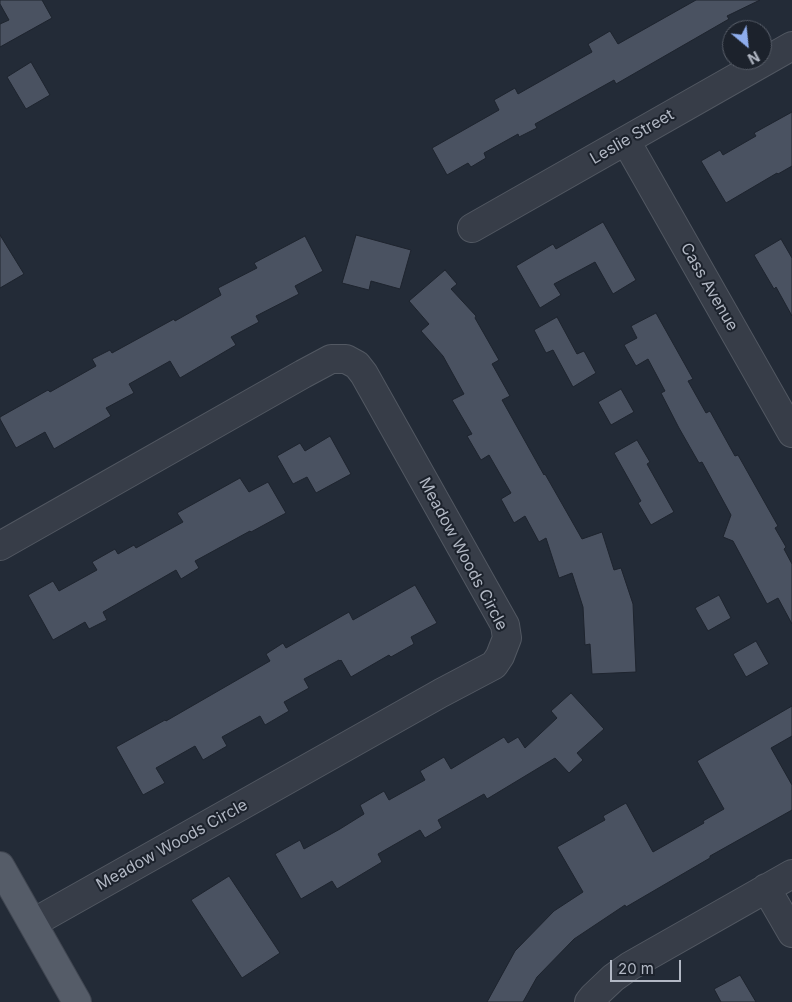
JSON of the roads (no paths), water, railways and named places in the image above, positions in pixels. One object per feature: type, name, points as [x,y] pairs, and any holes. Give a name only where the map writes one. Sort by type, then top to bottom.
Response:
[{"type":"main road","points":[[0,866],[77,1002]]},
{"type":"street","name":"Leslie Street","points":[[472,228],[792,46]]},
{"type":"street","name":"Cass Avenue","points":[[626,141],[792,433]]},
{"type":"street","name":"Meadow Woods Circle","points":[[0,546],[303,374],[331,359],[346,359],[357,364],[369,382],[505,625],[507,638],[500,656],[494,665],[32,923]]},
{"type":"street","points":[[589,1002],[613,978],[630,966],[792,874]]},
{"type":"street","points":[[766,888],[792,933]]}]
